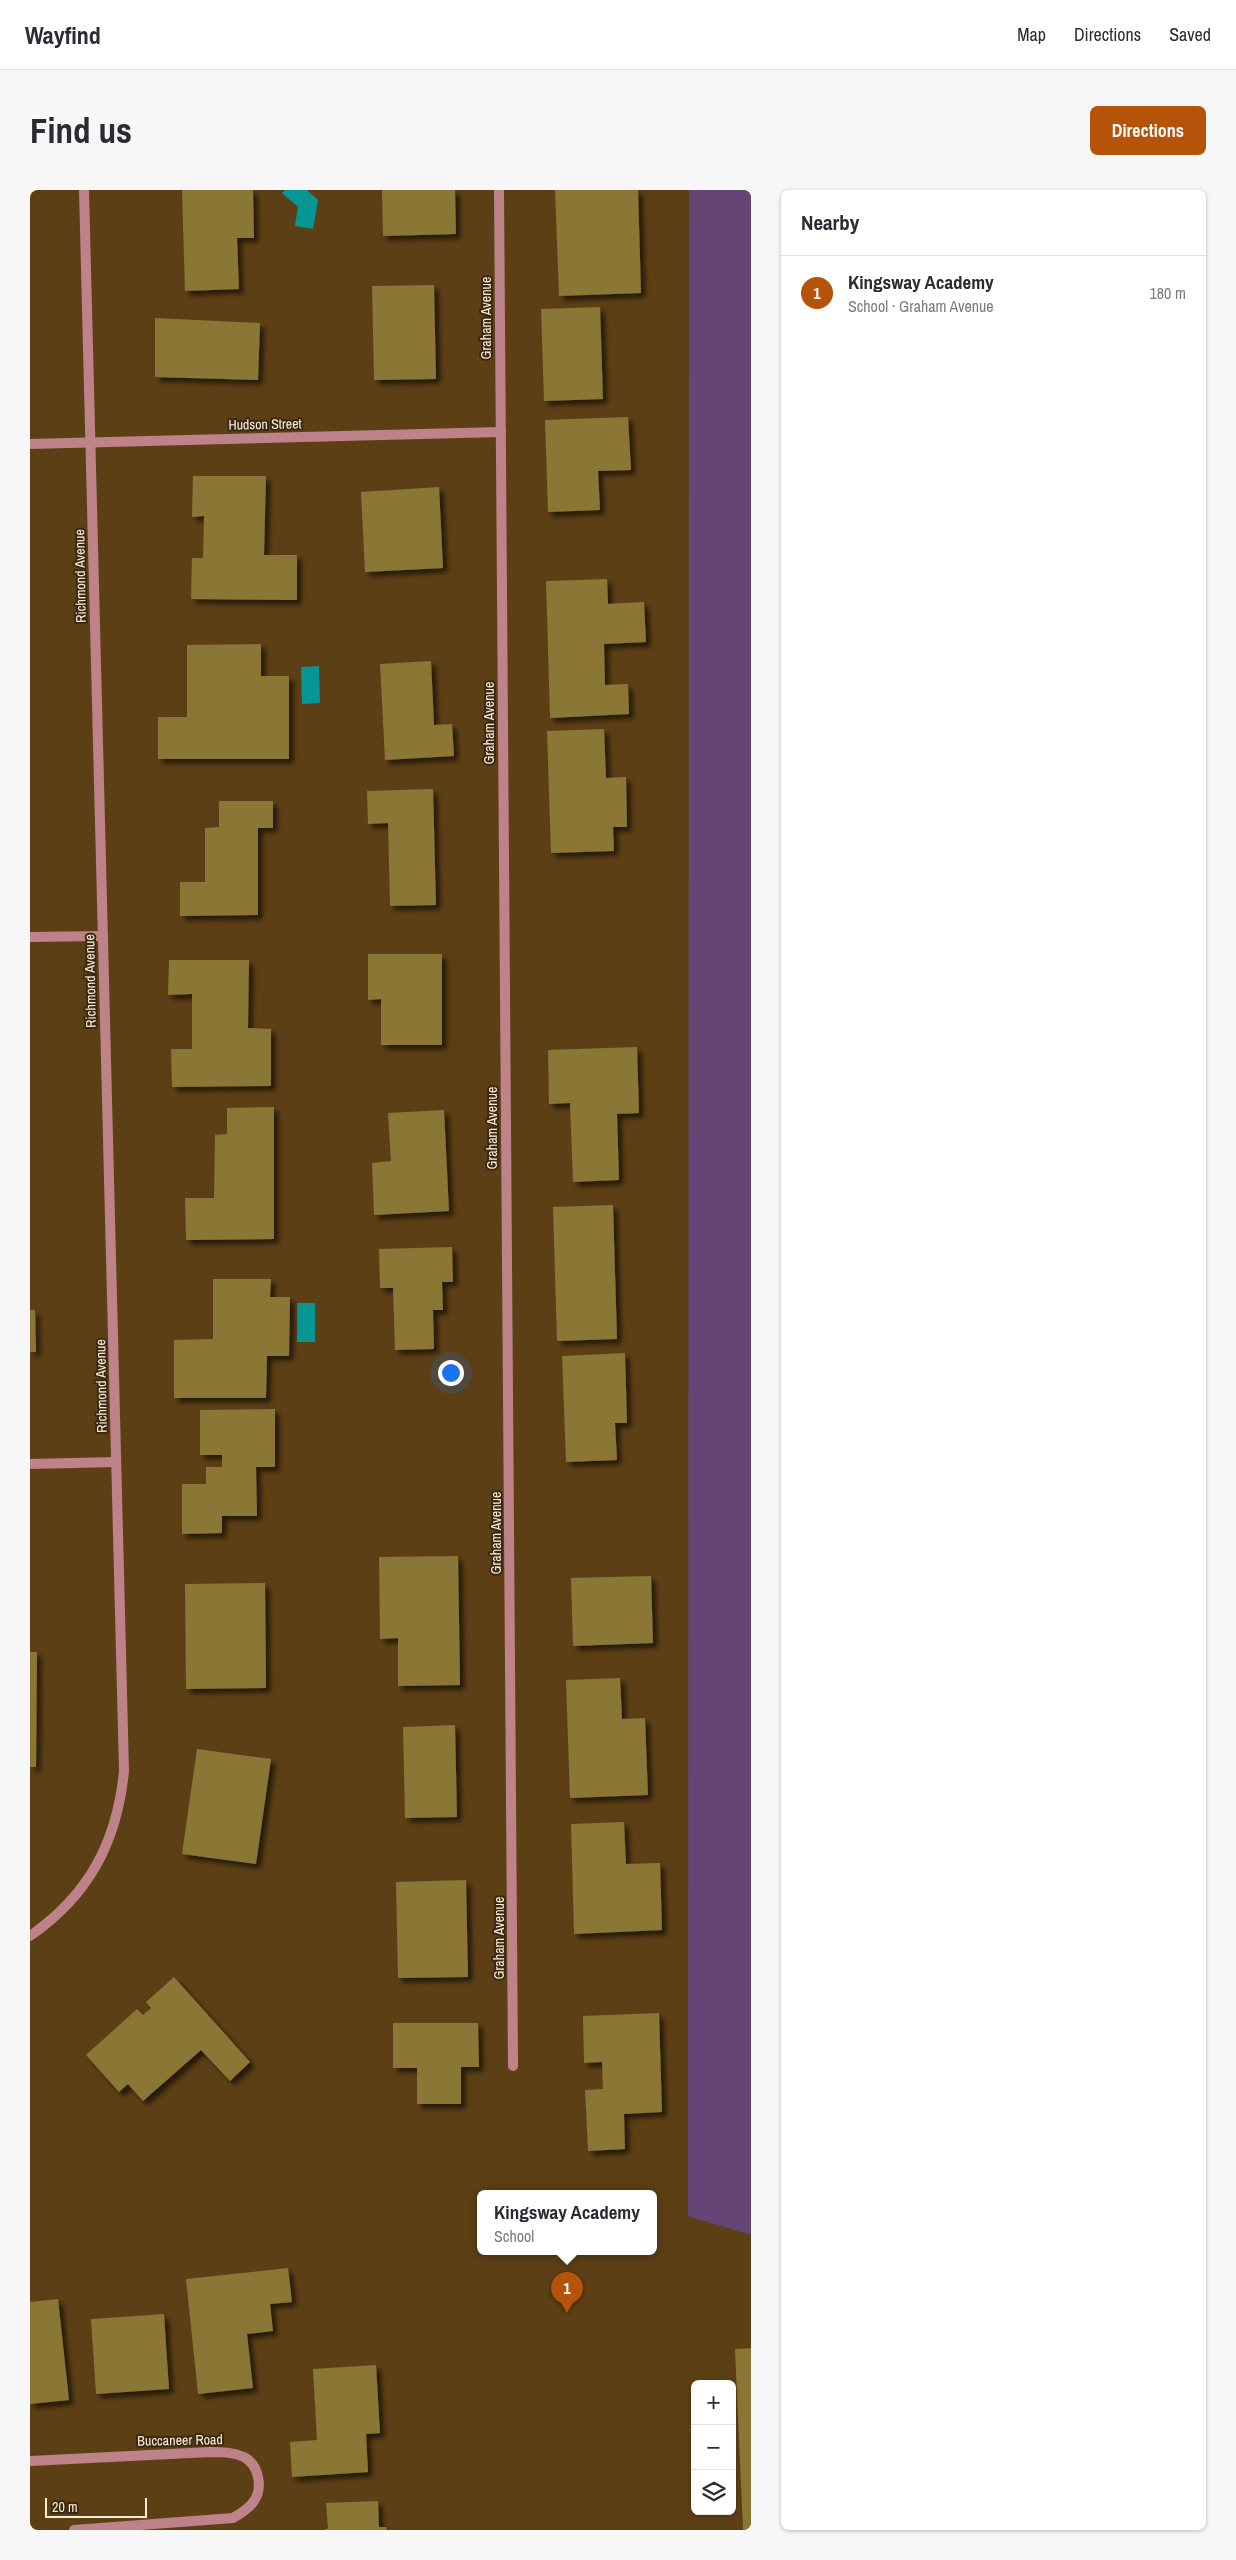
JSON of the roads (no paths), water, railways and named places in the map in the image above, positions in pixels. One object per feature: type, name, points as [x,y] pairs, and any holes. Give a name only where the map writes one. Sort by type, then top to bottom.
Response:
[{"type":"street","name":"Richmond Avenue","points":[[30,1936],[47,1924],[70,1903],[89,1879],[103,1853],[115,1824],[124,1771],[84,190]]},
{"type":"street","name":"Graham Avenue","points":[[499,190],[513,2066]]},
{"type":"street","name":"Hudson Street","points":[[30,444],[501,432]]},
{"type":"street","points":[[30,937],[103,936]]},
{"type":"street","points":[[30,1464],[116,1462]]},
{"type":"street","name":"Buccaneer Road","points":[[30,2461],[230,2452],[246,2458],[255,2466],[259,2490],[254,2501],[245,2511],[232,2518],[74,2530]]},
{"type":"water","points":[[285,190],[307,190],[318,200],[313,229],[295,226],[298,207],[282,193]]},
{"type":"water","points":[[319,666],[320,703],[302,704],[301,667]]},
{"type":"water","points":[[297,1303],[315,1303],[315,1342],[297,1342]]},
{"type":"place","name":"Kingsway Academy","points":[[567,2313]]}]
